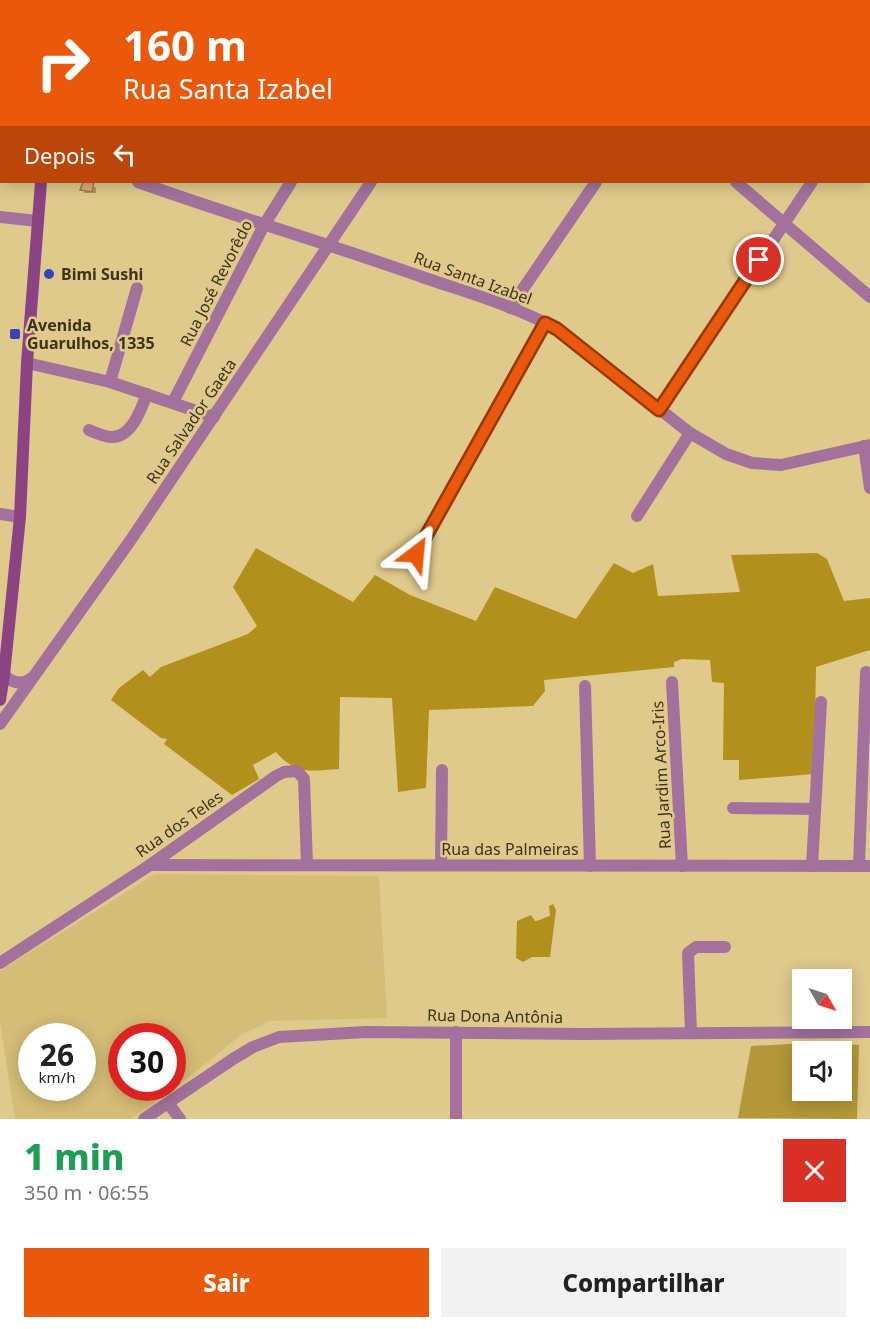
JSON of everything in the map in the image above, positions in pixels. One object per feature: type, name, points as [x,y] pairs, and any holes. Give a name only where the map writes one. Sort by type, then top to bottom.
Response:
[{"type":"main road","points":[[0,700],[20,517],[27,363],[40,183]]},
{"type":"street","name":"Rua Santa Izabel","points":[[141,183],[330,245],[510,308],[545,323],[557,329],[690,433],[726,454],[752,463],[781,465],[867,446]]},
{"type":"street","name":"Rua José Revorêdo","points":[[173,402],[264,225],[290,183]]},
{"type":"street","name":"Rua Salvador Gaeta","points":[[0,724],[130,541],[370,183]]},
{"type":"street","points":[[510,308],[595,183]]},
{"type":"street","points":[[737,183],[870,297]]},
{"type":"street","points":[[659,410],[811,183]]},
{"type":"street","points":[[0,217],[38,221]]},
{"type":"street","points":[[110,382],[136,288]]},
{"type":"street","points":[[416,554],[545,323]]},
{"type":"street","points":[[27,363],[110,382],[214,417]]},
{"type":"street","points":[[89,430],[113,437],[120,436],[137,418],[147,394]]},
{"type":"street","points":[[637,516],[690,433]]},
{"type":"street","points":[[867,446],[870,489]]},
{"type":"street","points":[[0,514],[20,517]]},
{"type":"street","points":[[864,866],[866,672]]},
{"type":"street","points":[[4,675],[10,681],[18,683],[33,677]]},
{"type":"street","name":"Rua Jardim Arco-Iris","points":[[672,682],[682,866]]},
{"type":"street","points":[[585,686],[590,866]]},
{"type":"street","points":[[812,866],[821,702]]},
{"type":"street","name":"Rua dos Teles","points":[[0,963],[150,865],[276,776],[291,770],[297,771],[304,779],[307,865]]},
{"type":"street","points":[[441,865],[442,770]]},
{"type":"street","points":[[733,808],[815,809]]},
{"type":"street","name":"Rua das Palmeiras","points":[[150,865],[864,866]]},
{"type":"street","points":[[691,1033],[688,953],[696,947],[725,947]]},
{"type":"street","name":"Rua Dona Antônia","points":[[144,1119],[253,1047],[279,1037],[366,1032],[870,1032]]},
{"type":"street","points":[[456,1032],[456,1119]]},
{"type":"street","points":[[168,1103],[180,1119]]},
{"type":"shaded area","points":[[256,548],[353,602],[375,575],[410,595],[476,621],[495,587],[576,619],[614,563],[633,573],[653,564],[658,596],[740,592],[731,555],[817,553],[827,559],[844,601],[870,598],[870,650],[816,667],[814,774],[739,780],[739,760],[723,760],[724,683],[712,682],[710,660],[682,659],[674,662],[674,667],[544,680],[545,691],[533,706],[429,710],[426,788],[398,792],[392,698],[340,697],[339,769],[304,770],[290,765],[276,752],[253,765],[259,779],[232,795],[164,744],[167,739],[161,738],[111,700],[119,688],[143,670],[150,677],[161,667],[248,634],[257,626],[233,587]]},
{"type":"shaded area","points":[[155,874],[379,876],[387,1018],[270,1021],[241,1035],[186,1080],[186,1023],[108,1023],[108,1101],[157,1101],[130,1119],[15,1119],[0,1022],[0,971]]},
{"type":"shaded area","points":[[553,904],[556,910],[550,957],[532,957],[523,962],[516,958],[517,921],[531,915],[535,921],[550,916],[549,906]]},
{"type":"shaded area","points":[[792,1044],[792,1101],[852,1101],[852,1045],[859,1045],[857,1119],[738,1118],[751,1046]]},
{"type":"building","points":[[83,183],[94,183],[92,192],[80,190]]},
{"type":"place","name":"Bimi Sushi","points":[[49,274]]},
{"type":"place","name":"Avenida Guarulhos, 1335","points":[[15,334]]},
{"type":"route","points":[[416,554],[545,323],[557,329],[659,410],[759,260]]}]
